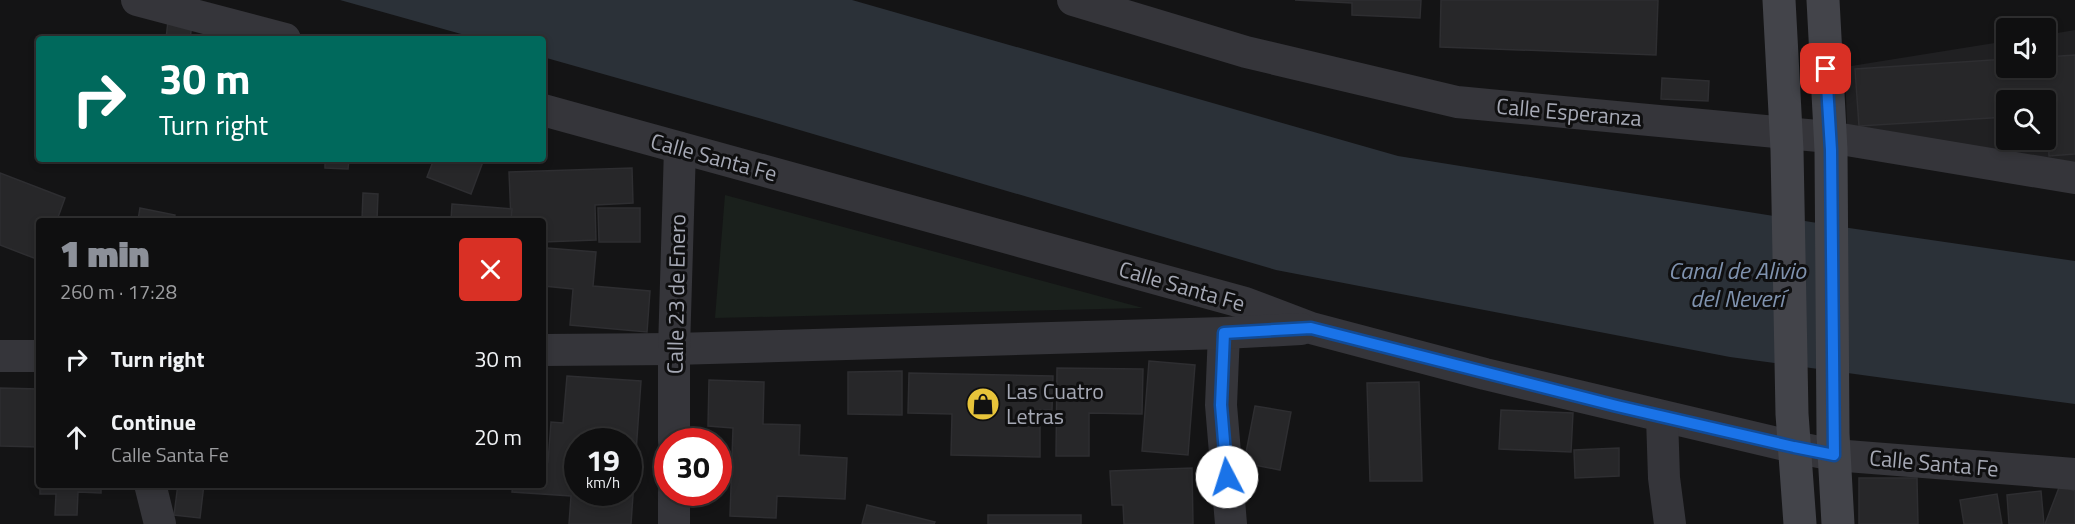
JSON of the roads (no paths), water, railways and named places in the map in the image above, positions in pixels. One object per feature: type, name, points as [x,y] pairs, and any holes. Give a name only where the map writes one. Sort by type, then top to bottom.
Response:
[{"type":"street","points":[[137,0],[274,36]]},
{"type":"street","name":"Calle Esperanza","points":[[1073,0],[1246,52],[1457,102],[1786,141],[1830,144],[2075,178]]},
{"type":"street","points":[[1779,0],[1786,141],[1792,414],[1800,524]]},
{"type":"street","points":[[1823,0],[1830,144],[1834,444],[1838,524]]},
{"type":"street","name":"Calle Santa Fe","points":[[546,111],[1245,303],[1311,328],[1485,374],[1662,417],[1794,447],[1834,444],[2075,474]]},
{"type":"street","name":"Calle 23 de Enero","points":[[674,428],[680,148]]},
{"type":"street","points":[[546,350],[674,349],[1224,333],[1311,328]]},
{"type":"street","points":[[1224,333],[1221,405],[1231,524]]},
{"type":"street","points":[[0,356],[36,356]]},
{"type":"street","points":[[1662,417],[1664,478],[1670,524]]},
{"type":"street","points":[[151,488],[160,524]]},
{"type":"street","points":[[674,506],[674,524]]},
{"type":"water","name":"Canal de Alivio del Neverí","points":[[340,0],[852,0],[1398,156],[1849,228],[2075,261],[2075,404],[1730,357],[1276,270],[546,58],[546,36],[468,36]]},
{"type":"place","name":"Las Cuatro Letras","points":[[983,404]]}]
